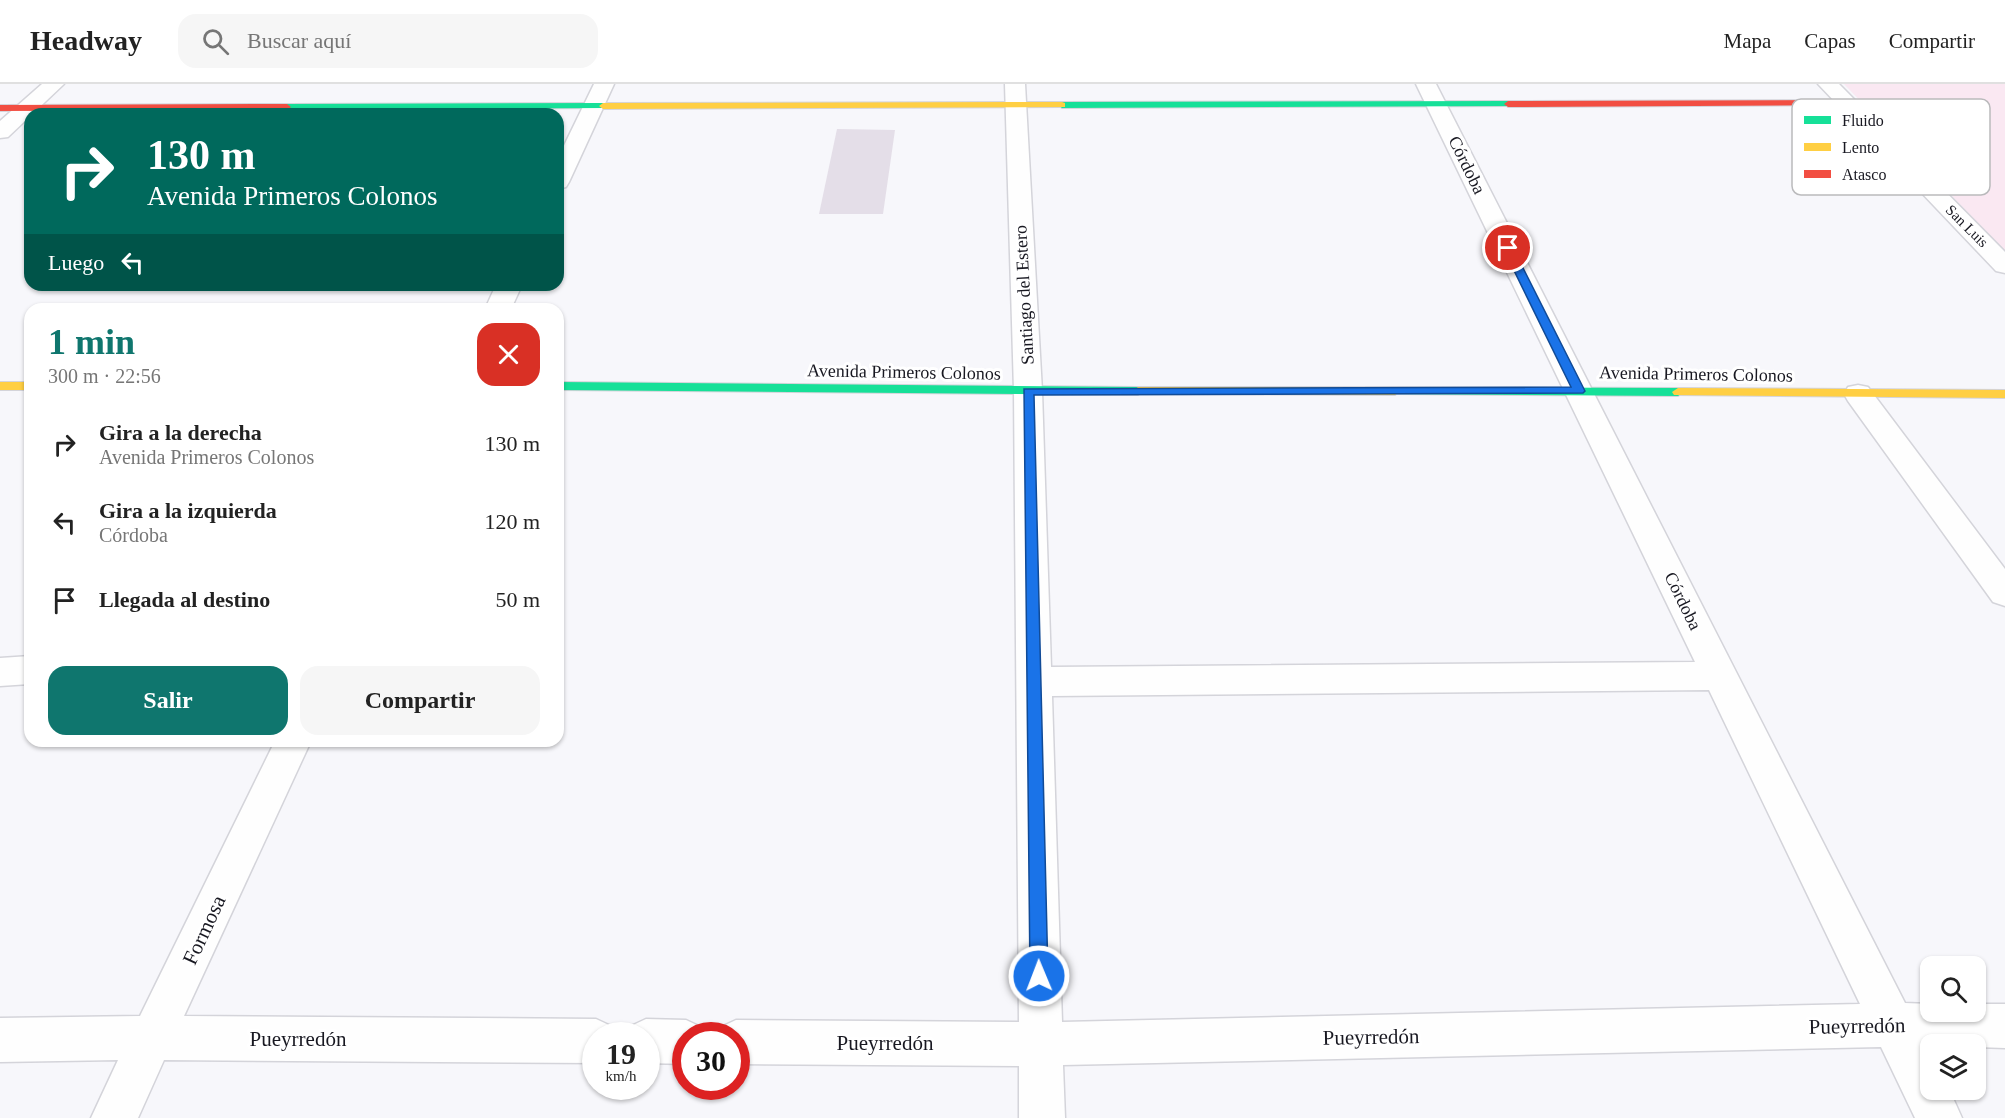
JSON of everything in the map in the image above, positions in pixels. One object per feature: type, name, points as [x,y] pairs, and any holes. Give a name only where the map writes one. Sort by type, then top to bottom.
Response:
[{"type":"street","points":[[26,108],[54,84]]},
{"type":"street","points":[[564,169],[604,84]]},
{"type":"street","name":"San Luis","points":[[1828,84],[1841,99]]},
{"type":"street","points":[[0,108],[594,106],[1015,95],[1432,95],[1792,102]]},
{"type":"street","name":"Santiago del Estero","points":[[1015,95],[1028,391],[1042,1118]]},
{"type":"street","name":"Córdoba","points":[[1432,95],[1939,1118]]},
{"type":"street","points":[[0,132],[24,110]]},
{"type":"street","name":"San Luis","points":[[1935,195],[2005,266]]},
{"type":"street","points":[[0,386],[24,386]]},
{"type":"street","name":"Avenida Primeros Colonos","points":[[564,386],[1028,391],[2005,394]]},
{"type":"street","points":[[1858,394],[2005,593]]},
{"type":"street","points":[[1,672],[24,670]]},
{"type":"street","points":[[1033,682],[1720,676]]},
{"type":"street","name":"Formosa","points":[[114,1118],[290,747]]},
{"type":"street","name":"Pueyrredón","points":[[750,1042],[1041,1044],[1893,1025],[2005,1026]]},
{"type":"street","name":"Pueyrredón","points":[[0,1040],[153,1038],[582,1041]]},
{"type":"shaded area","points":[[1844,84],[2005,84],[2005,251],[1951,195],[1990,195],[1990,99],[1858,99]]},
{"type":"building","points":[[837,129],[895,130],[883,214],[819,214]]},
{"type":"traffic: fast","points":[[1062,105],[1508,104]]},
{"type":"traffic: fast","points":[[287,107],[603,106]]},
{"type":"traffic: fast","points":[[564,386],[1138,391]]},
{"type":"traffic: fast","points":[[1395,391],[1678,392]]},
{"type":"traffic: slow","points":[[603,106],[1062,105]]},
{"type":"traffic: slow","points":[[0,386],[24,386]]},
{"type":"traffic: slow","points":[[1138,391],[1395,391]]},
{"type":"traffic: slow","points":[[1678,392],[2005,394]]},
{"type":"traffic: jam","points":[[1508,104],[1792,103]]},
{"type":"traffic: jam","points":[[0,108],[287,107]]},
{"type":"route","points":[[1039,976],[1028,391],[1579,391],[1508,248]]}]
